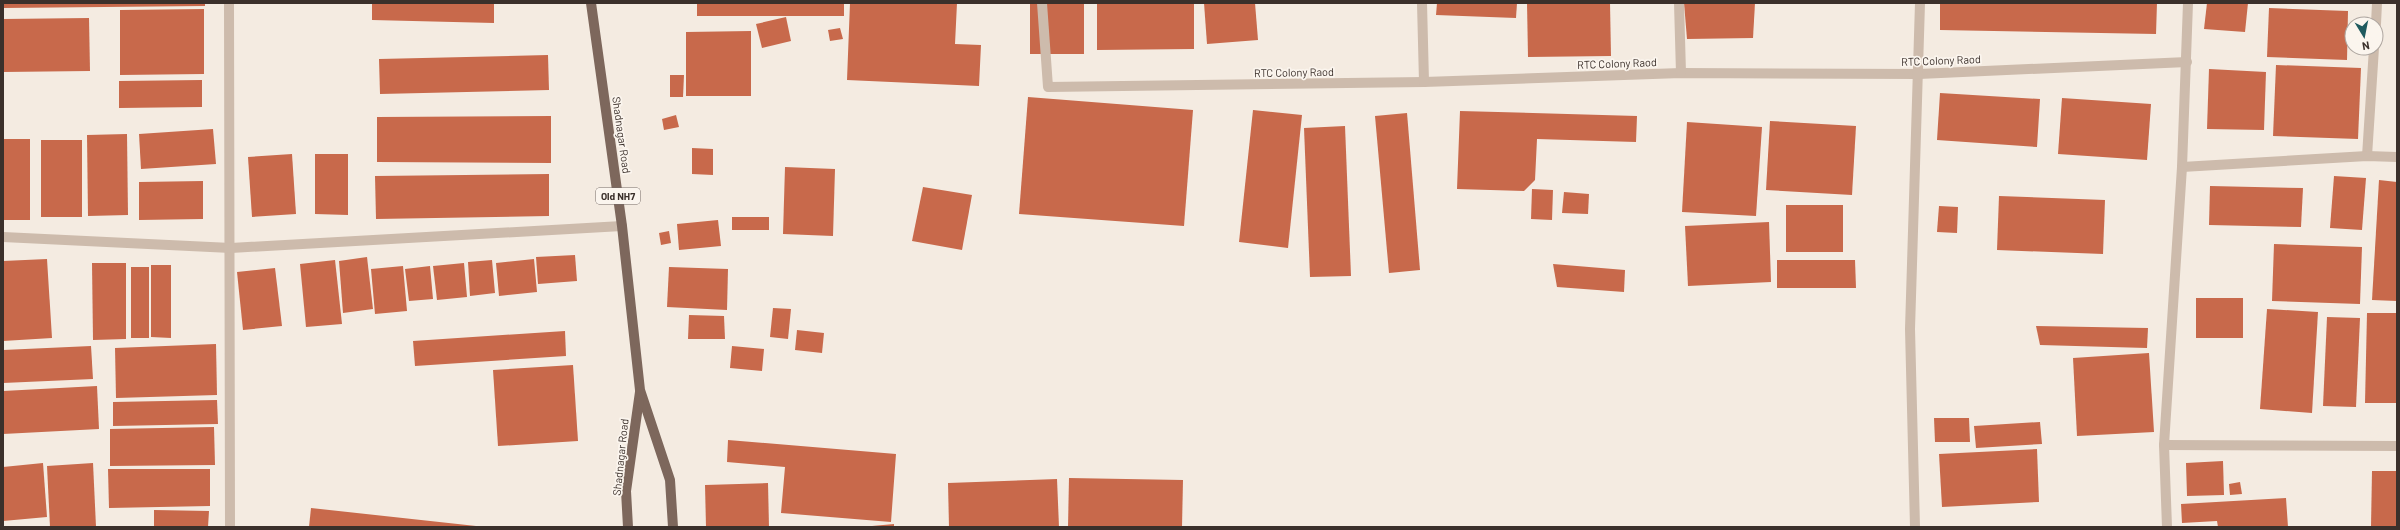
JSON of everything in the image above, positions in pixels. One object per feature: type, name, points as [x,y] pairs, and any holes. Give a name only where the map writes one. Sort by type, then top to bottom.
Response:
[{"type":"main road","name":"Shadnagar Road","points":[[591,3],[622,226],[640,390],[670,480],[673,527]]},
{"type":"main road","name":"Shadnagar Road","points":[[628,527],[626,491],[640,390]]},
{"type":"street","points":[[229,3],[231,248],[230,527]]},
{"type":"street","name":"RTC Colony Raod","points":[[1042,3],[1048,87],[1424,82],[1681,73],[1919,74],[2187,62]]},
{"type":"street","points":[[1422,3],[1424,82]]},
{"type":"street","points":[[1679,3],[1681,73]]},
{"type":"street","points":[[1915,527],[1910,329],[1920,3]]},
{"type":"street","points":[[2167,527],[2164,445],[2182,167],[2188,3]]},
{"type":"street","points":[[2376,16],[2377,3]]},
{"type":"street","points":[[2367,156],[2373,56]]},
{"type":"street","points":[[2182,167],[2367,156],[2397,157]]},
{"type":"street","points":[[3,237],[231,248],[622,226]]},
{"type":"street","points":[[2164,445],[2397,446]]},
{"type":"building","points":[[3,3],[205,3],[205,6],[3,8]]},
{"type":"building","points":[[372,3],[494,3],[494,23],[372,20]]},
{"type":"building","points":[[697,3],[844,3],[844,16],[697,16]]},
{"type":"building","points":[[850,3],[957,3],[955,44],[981,45],[979,86],[847,80]]},
{"type":"building","points":[[1030,3],[1084,3],[1084,54],[1030,54]]},
{"type":"building","points":[[1097,3],[1194,3],[1194,49],[1097,50]]},
{"type":"building","points":[[1204,3],[1255,3],[1258,40],[1207,44]]},
{"type":"building","points":[[1437,3],[1517,3],[1516,18],[1436,15]]},
{"type":"building","points":[[1527,3],[1610,3],[1611,56],[1528,57]]},
{"type":"building","points":[[1684,3],[1755,3],[1753,38],[1687,39]]},
{"type":"building","points":[[1940,3],[2157,3],[2156,34],[1940,30]]},
{"type":"building","points":[[2207,3],[2248,3],[2245,32],[2204,29]]},
{"type":"building","points":[[2269,8],[2348,11],[2348,16],[2344,16],[2344,56],[2347,56],[2347,60],[2267,57]]},
{"type":"building","points":[[204,9],[204,74],[120,75],[120,10]]},
{"type":"building","points":[[786,17],[791,41],[762,48],[756,24]]},
{"type":"building","points":[[89,18],[90,71],[3,72],[3,19]]},
{"type":"building","points":[[840,28],[843,39],[830,41],[828,30]]},
{"type":"building","points":[[751,31],[751,96],[686,96],[686,32]]},
{"type":"building","points":[[548,55],[549,90],[380,94],[379,59]]},
{"type":"building","points":[[2276,65],[2361,68],[2358,139],[2273,136]]},
{"type":"building","points":[[2209,69],[2266,72],[2264,130],[2207,129]]},
{"type":"building","points":[[670,75],[684,75],[683,97],[670,97]]},
{"type":"building","points":[[202,80],[202,107],[119,108],[119,81]]},
{"type":"building","points":[[1940,93],[2040,99],[2037,147],[1937,140]]},
{"type":"building","points":[[1028,97],[1193,110],[1184,226],[1019,214]]},
{"type":"building","points":[[2062,98],[2151,104],[2147,160],[2058,154]]},
{"type":"building","points":[[1253,110],[1302,115],[1288,248],[1239,242]]},
{"type":"building","points":[[1460,111],[1637,116],[1636,142],[1537,139],[1535,180],[1524,191],[1457,189]]},
{"type":"building","points":[[1407,113],[1420,270],[1389,273],[1375,116]]},
{"type":"building","points":[[676,115],[679,127],[664,130],[662,119]]},
{"type":"building","points":[[551,116],[551,163],[377,162],[377,117]]},
{"type":"building","points":[[1770,121],[1856,126],[1852,195],[1766,190]]},
{"type":"building","points":[[1687,122],[1762,127],[1756,216],[1682,212]]},
{"type":"building","points":[[1345,126],[1351,276],[1310,277],[1304,128]]},
{"type":"building","points":[[213,129],[216,164],[141,169],[139,134]]},
{"type":"building","points":[[127,134],[128,215],[88,216],[87,135]]},
{"type":"building","points":[[3,139],[30,139],[30,220],[3,220]]},
{"type":"building","points":[[41,140],[82,140],[82,217],[41,217]]},
{"type":"building","points":[[692,148],[713,149],[713,175],[692,174]]},
{"type":"building","points":[[292,154],[296,214],[252,217],[248,157]]},
{"type":"building","points":[[315,154],[348,154],[348,215],[315,214]]},
{"type":"building","points":[[785,167],[835,169],[833,236],[783,234]]},
{"type":"building","points":[[549,174],[549,216],[376,219],[375,176]]},
{"type":"building","points":[[2334,176],[2366,178],[2362,230],[2330,228]]},
{"type":"building","points":[[2379,180],[2397,182],[2397,301],[2372,300]]},
{"type":"building","points":[[203,181],[203,219],[139,220],[139,182]]},
{"type":"building","points":[[2210,186],[2303,188],[2301,227],[2209,225]]},
{"type":"building","points":[[923,187],[972,195],[962,250],[912,241]]},
{"type":"building","points":[[1532,189],[1553,190],[1552,220],[1531,219]]},
{"type":"building","points":[[1564,192],[1589,194],[1588,214],[1562,213]]},
{"type":"building","points":[[1999,196],[2105,200],[2103,254],[1997,250]]},
{"type":"building","points":[[1786,205],[1843,205],[1843,252],[1786,252]]},
{"type":"building","points":[[1939,206],[1958,207],[1957,233],[1937,232]]},
{"type":"building","points":[[732,217],[769,217],[769,230],[732,230]]},
{"type":"building","points":[[718,220],[721,246],[679,250],[677,224]]},
{"type":"building","points":[[1769,222],[1771,282],[1688,286],[1685,226]]},
{"type":"building","points":[[669,231],[671,243],[661,245],[659,233]]},
{"type":"building","points":[[2274,244],[2362,247],[2360,304],[2272,301]]},
{"type":"building","points":[[575,255],[577,281],[538,284],[536,257]]},
{"type":"building","points":[[367,257],[373,309],[343,313],[339,261]]},
{"type":"building","points":[[47,259],[52,338],[3,341],[3,261]]},
{"type":"building","points":[[534,259],[537,292],[499,296],[496,263]]},
{"type":"building","points":[[335,260],[342,324],[306,327],[300,264]]},
{"type":"building","points":[[492,260],[495,293],[470,296],[468,262]]},
{"type":"building","points":[[1777,260],[1855,260],[1856,288],[1777,288]]},
{"type":"building","points":[[92,263],[126,263],[126,339],[93,340]]},
{"type":"building","points":[[464,263],[467,297],[437,300],[433,266]]},
{"type":"building","points":[[1553,264],[1625,270],[1624,292],[1557,287]]},
{"type":"building","points":[[151,265],[171,265],[171,338],[151,337]]},
{"type":"building","points":[[403,266],[407,311],[375,314],[371,269]]},
{"type":"building","points":[[430,266],[433,299],[409,301],[405,269]]},
{"type":"building","points":[[131,267],[149,267],[149,338],[131,338]]},
{"type":"building","points":[[669,267],[728,269],[727,310],[667,307]]},
{"type":"building","points":[[275,268],[282,326],[243,330],[237,272]]},
{"type":"building","points":[[2196,298],[2243,298],[2243,338],[2196,338]]},
{"type":"building","points":[[773,308],[791,309],[788,339],[770,337]]},
{"type":"building","points":[[2267,309],[2318,312],[2312,413],[2260,409]]},
{"type":"building","points":[[2367,313],[2397,313],[2397,403],[2365,403]]},
{"type":"building","points":[[689,315],[724,316],[725,339],[688,339]]},
{"type":"building","points":[[2327,317],[2360,318],[2356,407],[2323,406]]},
{"type":"building","points":[[2036,326],[2148,328],[2147,348],[2040,345]]},
{"type":"building","points":[[797,330],[824,333],[822,353],[795,350]]},
{"type":"building","points":[[565,331],[566,356],[415,366],[413,341]]},
{"type":"building","points":[[216,344],[217,395],[116,398],[115,348]]},
{"type":"building","points":[[91,346],[93,379],[3,383],[3,350]]},
{"type":"building","points":[[732,346],[764,349],[762,371],[730,368]]},
{"type":"building","points":[[2149,353],[2154,432],[2077,436],[2073,358]]},
{"type":"building","points":[[573,365],[578,441],[498,446],[493,370]]},
{"type":"building","points":[[97,386],[99,429],[3,434],[3,391]]},
{"type":"building","points":[[217,400],[218,424],[113,426],[113,402]]},
{"type":"building","points":[[1934,418],[1969,418],[1970,442],[1935,442]]},
{"type":"building","points":[[2040,422],[2042,444],[1976,448],[1974,426]]},
{"type":"building","points":[[214,427],[215,465],[110,466],[110,429]]},
{"type":"building","points":[[728,440],[896,454],[891,522],[781,513],[785,467],[727,462]]},
{"type":"building","points":[[2037,449],[2039,502],[1942,507],[1939,454]]},
{"type":"building","points":[[2223,461],[2224,495],[2187,496],[2186,463]]},
{"type":"building","points":[[43,463],[47,517],[3,521],[3,467]]},
{"type":"building","points":[[93,463],[96,527],[50,527],[47,466]]},
{"type":"building","points":[[108,469],[210,469],[210,506],[109,508]]},
{"type":"building","points":[[2372,471],[2397,471],[2397,527],[2371,527]]},
{"type":"building","points":[[1069,478],[1183,480],[1182,527],[1068,527]]},
{"type":"building","points":[[1057,479],[1059,527],[949,527],[948,483]]},
{"type":"building","points":[[2240,482],[2242,494],[2230,495],[2229,484]]},
{"type":"building","points":[[768,483],[769,527],[706,527],[705,485]]},
{"type":"building","points":[[2286,498],[2288,527],[2218,527],[2217,521],[2182,523],[2181,504]]},
{"type":"building","points":[[311,508],[476,526],[476,527],[309,527]]},
{"type":"building","points":[[154,510],[209,511],[208,527],[154,527]]},
{"type":"building","points":[[894,524],[894,527],[872,527],[872,526]]}]
